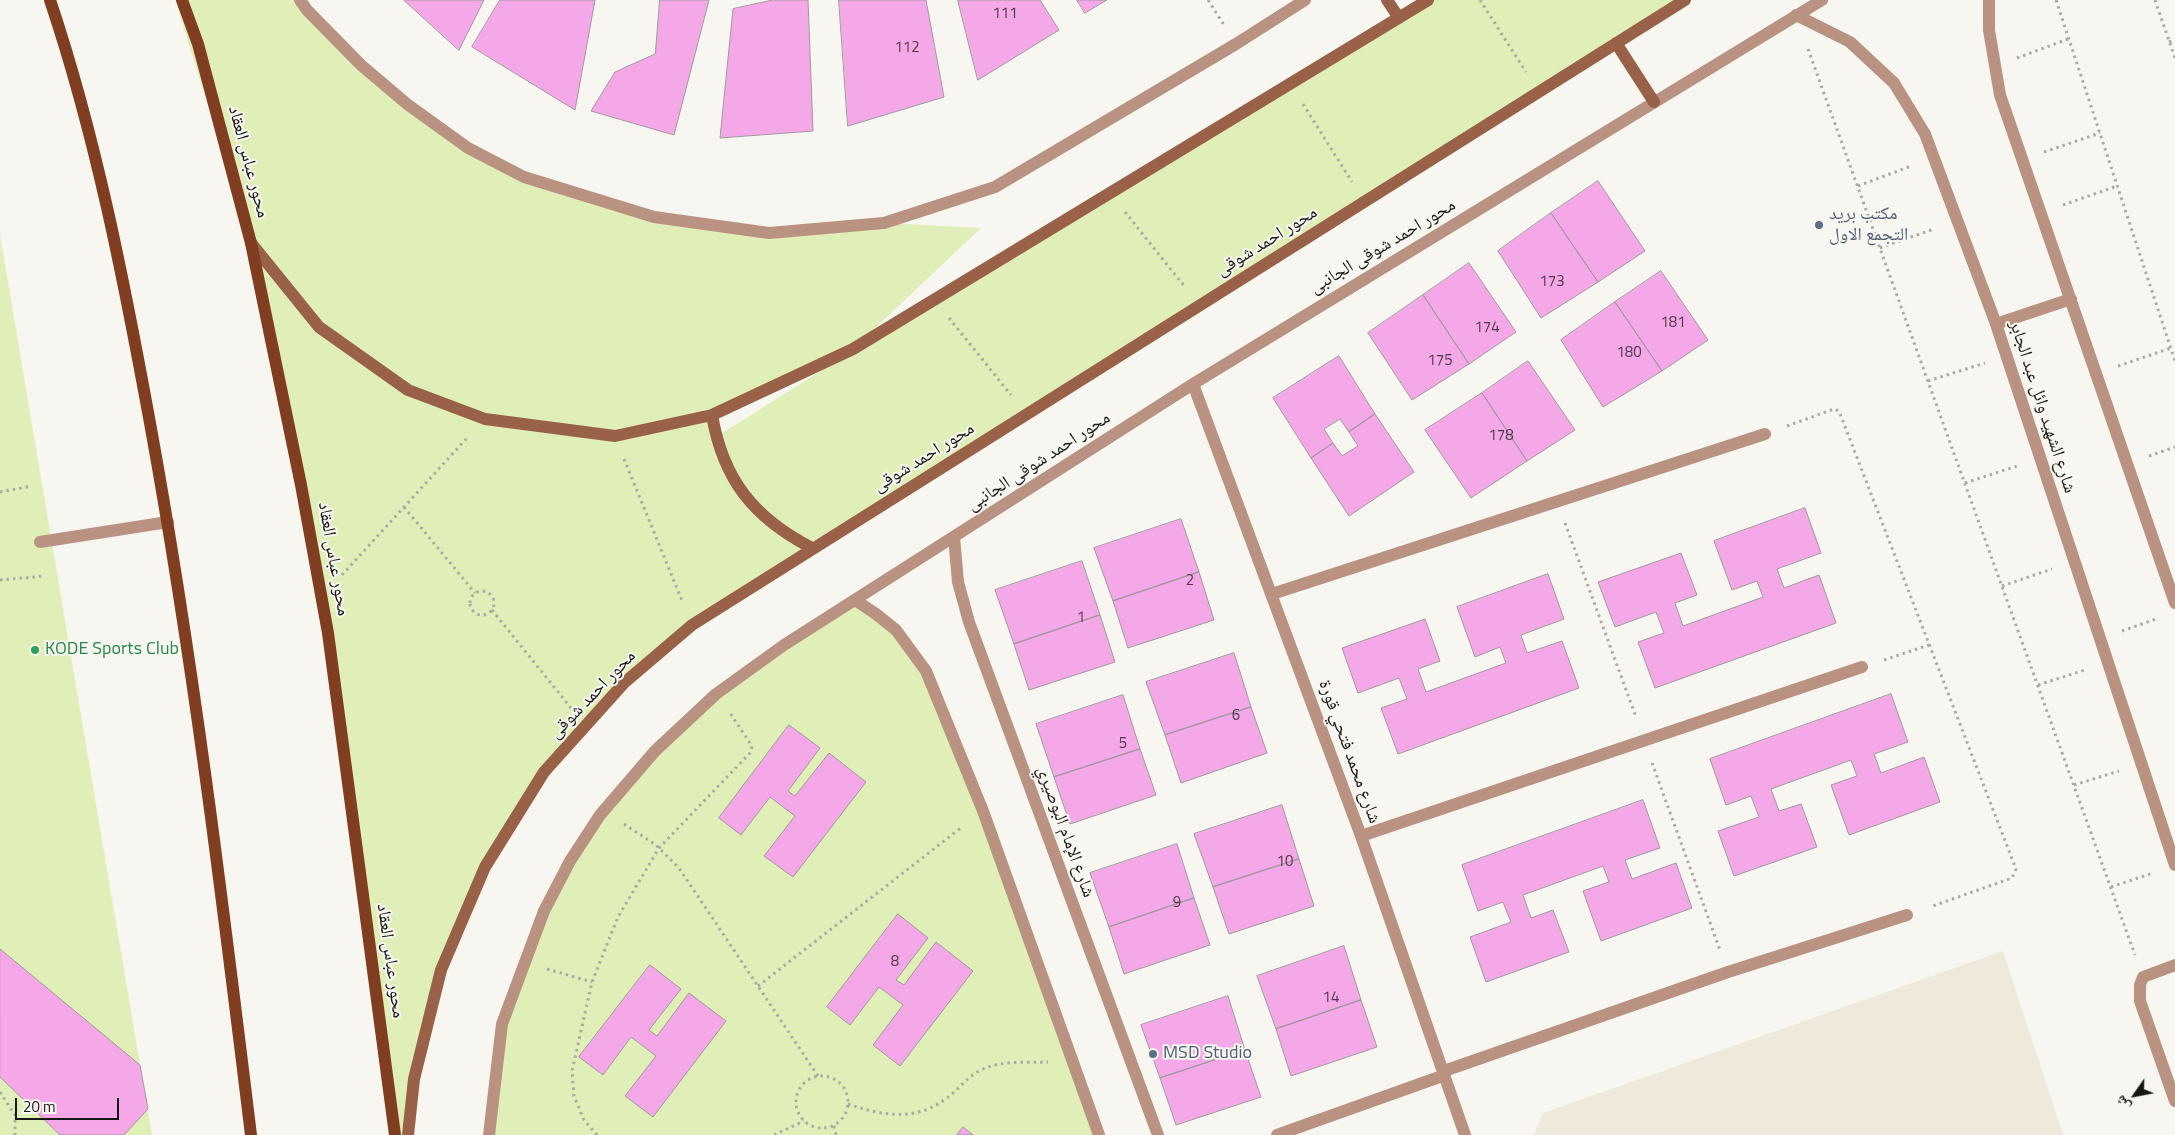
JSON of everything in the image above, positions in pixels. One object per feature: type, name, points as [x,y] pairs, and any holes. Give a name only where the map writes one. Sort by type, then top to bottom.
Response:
[{"type":"main road","points":[[50,0],[75,74],[127,298],[168,522],[184,617],[224,914],[251,1135]]},
{"type":"main road","name":"محور عباس العقاد","points":[[182,0],[198,44],[251,243],[322,597],[395,1135]]},
{"type":"main road","points":[[1387,0],[1399,18]]},
{"type":"main road","points":[[251,243],[319,327],[408,390],[484,418],[615,436],[712,415],[853,349],[1428,0]]},
{"type":"main road","name":"محور احمد شوقى","points":[[408,1135],[414,1079],[441,970],[485,867],[544,772],[624,683],[692,625],[1684,0]]},
{"type":"main road","points":[[1616,43],[1654,102]]},
{"type":"main road","points":[[712,415],[716,438],[723,459],[746,498],[766,519],[787,536],[812,548]]},
{"type":"street","points":[[300,0],[307,10],[360,65],[407,104],[468,148],[524,177],[654,216],[769,233],[884,223],[995,187],[1236,44],[1305,0]]},
{"type":"street","name":"محور احمد شوقى الجانبى","points":[[489,1135],[502,1024],[544,911],[570,862],[600,816],[654,751],[716,694],[784,645],[1193,384],[1822,0]]},
{"type":"street","points":[[1989,0],[1989,30],[2000,95],[2175,603]]},
{"type":"street","name":"شارع الشهيد وائل عبد الجابر","points":[[1796,15],[1850,42],[1894,83],[1925,134],[2007,356],[2175,865]]},
{"type":"street","points":[[1996,324],[2071,299]]},
{"type":"street","name":"شارع محمد فتحي قورة","points":[[1193,384],[1361,836],[1465,1135]]},
{"type":"street","points":[[1272,594],[1765,434]]},
{"type":"street","points":[[40,542],[168,522]]},
{"type":"street","name":"شارع الإمام البوصيري","points":[[954,537],[958,582],[969,622],[1158,1135]]},
{"type":"street","points":[[855,600],[896,630],[912,649],[926,671],[983,811],[1099,1135]]},
{"type":"street","points":[[1361,836],[1862,667]]},
{"type":"street","points":[[1277,1135],[1444,1073],[1728,972],[1907,915]]},
{"type":"street","points":[[2175,965],[2143,977],[2140,985],[2140,1001],[2175,1100]]},
{"type":"path","points":[[1480,0],[1539,92]]},
{"type":"path","points":[[2056,0],[2175,361]]},
{"type":"path","points":[[2155,0],[2175,58]]},
{"type":"path","points":[[1796,15],[2143,977]]},
{"type":"path","points":[[1996,66],[2068,38]]},
{"type":"path","points":[[2170,42],[2175,40]]},
{"type":"path","points":[[1291,84],[1365,201]]},
{"type":"path","points":[[2022,159],[2100,133]]},
{"type":"path","points":[[1858,186],[1934,158]]},
{"type":"path","points":[[2041,213],[2117,186]]},
{"type":"path","points":[[1110,194],[1200,305]]},
{"type":"path","points":[[1880,248],[1958,221]]},
{"type":"path","points":[[935,300],[1026,414]]},
{"type":"path","points":[[2096,374],[2171,348]]},
{"type":"path","points":[[1928,381],[2007,356]]},
{"type":"path","points":[[1765,434],[1834,409],[1839,411],[2016,872],[2012,878],[1907,915]]},
{"type":"path","points":[[322,597],[484,418]]},
{"type":"path","points":[[615,436],[692,625]]},
{"type":"path","points":[[1965,484],[2041,458]]},
{"type":"path","points":[[0,492],[32,486]]},
{"type":"path","points":[[404,507],[476,592]]},
{"type":"path","points":[[2002,586],[2075,561]]},
{"type":"path","points":[[0,580],[45,576]]},
{"type":"path","points":[[482,590],[489,592],[495,604],[492,610],[486,614],[479,614],[473,611],[470,604],[471,598],[476,592],[482,590]]},
{"type":"path","points":[[492,610],[585,726]]},
{"type":"path","points":[[2100,638],[2166,615]]},
{"type":"path","points":[[1862,667],[1929,645]]},
{"type":"path","points":[[2038,685],[2108,662]]},
{"type":"path","points":[[597,1135],[584,1120],[574,1096],[572,1071],[592,982],[618,917],[659,848],[752,750],[752,746],[716,694]]},
{"type":"path","points":[[2074,785],[2142,763]]},
{"type":"path","points":[[758,986],[983,811]]},
{"type":"path","points":[[600,816],[628,826],[659,848],[679,868],[818,1076]]},
{"type":"path","points":[[2111,887],[2157,872]]},
{"type":"path","points":[[524,962],[592,982]]},
{"type":"path","points":[[848,1104],[880,1115],[913,1114],[944,1101],[982,1069],[999,1064],[1073,1061]]},
{"type":"path","points":[[818,1076],[830,1077],[840,1083],[846,1093],[848,1104],[841,1121],[834,1126],[824,1128],[813,1127],[804,1121],[798,1112],[796,1100],[800,1089],[808,1081],[818,1076]]},
{"type":"path","points":[[0,1092],[16,1115],[15,1135]]},
{"type":"path","points":[[774,1135],[804,1121]]},
{"type":"path","points":[[834,1126],[836,1135]]},
{"type":"shaded area","points":[[2003,951],[2063,1135],[1534,1135],[1543,1113]]},
{"type":"green space","points":[[175,0],[300,0],[407,104],[524,177],[654,217],[769,233],[884,223],[981,228],[853,349],[713,415],[716,437],[935,299],[1424,0],[1684,0],[692,625],[624,683],[544,772],[485,867],[441,971],[408,1135],[395,1135],[322,597],[251,243]]},
{"type":"green space","name":"KODE Sports Club","points":[[0,235],[140,1065],[152,1135],[0,1135]]},
{"type":"green space","points":[[855,600],[876,614],[926,671],[1099,1135],[489,1135],[502,1024],[524,962],[600,815],[716,694]]},
{"type":"building","points":[[404,0],[484,0],[459,50]]},
{"type":"building","points":[[500,0],[595,0],[575,110],[472,47]]},
{"type":"building","points":[[660,0],[709,0],[674,135],[591,111],[615,72],[655,54]]},
{"type":"building","points":[[773,0],[808,0],[813,131],[720,138],[733,9]]},
{"type":"building","points":[[839,0],[926,0],[944,97],[848,126]]},
{"type":"building","points":[[958,0],[1040,0],[1059,30],[978,80]]},
{"type":"building","points":[[1077,0],[1107,0],[1085,13]]},
{"type":"building","points":[[1598,181],[1645,251],[1598,282],[1551,213]]},
{"type":"building","points":[[1551,213],[1598,282],[1541,318],[1498,251]]},
{"type":"building","points":[[1469,263],[1516,332],[1469,364],[1423,295]]},
{"type":"building","points":[[1661,271],[1708,340],[1662,371],[1615,302]]},
{"type":"building","points":[[1423,295],[1469,364],[1412,400],[1368,333]]},
{"type":"building","points":[[1615,302],[1662,371],[1603,407],[1561,340]]},
{"type":"building","points":[[1339,356],[1375,414],[1349,432],[1340,419],[1324,429],[1333,443],[1311,458],[1273,398]]},
{"type":"building","points":[[1528,361],[1575,430],[1527,461],[1482,393]]},
{"type":"building","points":[[1482,393],[1527,461],[1471,498],[1425,430]]},
{"type":"building","points":[[1375,414],[1414,472],[1349,516],[1311,458],[1333,443],[1342,456],[1358,446],[1349,432]]},
{"type":"building","points":[[1805,508],[1821,553],[1777,569],[1784,588],[1819,575],[1836,623],[1655,688],[1638,642],[1664,633],[1656,612],[1615,627],[1598,582],[1681,553],[1697,595],[1675,603],[1683,626],[1763,597],[1757,581],[1732,590],[1714,541]]},
{"type":"building","points":[[1181,519],[1199,572],[1113,601],[1094,548]]},
{"type":"building","points":[[1082,561],[1100,615],[1014,644],[995,590]]},
{"type":"building","points":[[1199,572],[1214,620],[1128,648],[1113,601]]},
{"type":"building","points":[[1548,574],[1564,619],[1521,635],[1527,653],[1562,641],[1579,688],[1398,754],[1381,708],[1407,699],[1399,678],[1358,693],[1342,648],[1425,619],[1440,661],[1418,669],[1426,692],[1506,663],[1500,647],[1475,657],[1457,607]]},
{"type":"building","points":[[1100,615],[1115,662],[1029,690],[1014,644]]},
{"type":"building","points":[[1234,653],[1251,707],[1165,735],[1146,682]]},
{"type":"building","points":[[1891,694],[1908,742],[1874,754],[1881,773],[1924,757],[1940,802],[1849,835],[1831,785],[1857,776],[1851,760],[1771,789],[1779,811],[1801,804],[1817,847],[1734,876],[1718,831],[1759,817],[1751,796],[1726,805],[1710,759]]},
{"type":"building","points":[[1123,695],[1140,749],[1054,777],[1036,724]]},
{"type":"building","points":[[1251,707],[1267,753],[1181,783],[1165,735]]},
{"type":"building","points":[[789,725],[820,748],[788,791],[795,796],[829,753],[866,782],[793,877],[764,856],[795,816],[770,797],[741,835],[719,818]]},
{"type":"building","points":[[1140,749],[1156,795],[1070,824],[1054,777]]},
{"type":"building","points":[[1643,800],[1660,848],[1625,860],[1632,879],[1676,863],[1692,908],[1601,941],[1583,891],[1609,882],[1603,866],[1523,895],[1531,918],[1553,910],[1569,952],[1486,982],[1470,937],[1511,922],[1503,902],[1478,911],[1462,865]]},
{"type":"building","points":[[1282,805],[1299,859],[1213,887],[1194,834]]},
{"type":"building","points":[[1177,844],[1194,898],[1109,927],[1090,873]]},
{"type":"building","points":[[1299,859],[1314,906],[1229,934],[1213,887]]},
{"type":"building","points":[[1194,898],[1210,945],[1124,974],[1109,927]]},
{"type":"building","points":[[898,914],[928,938],[896,980],[904,985],[936,942],[973,971],[900,1066],[873,1045],[903,1005],[879,987],[850,1025],[827,1007]]},
{"type":"building","points":[[1344,946],[1361,1000],[1276,1029],[1257,976]]},
{"type":"building","points":[[0,949],[140,1065],[148,1109],[124,1135],[60,1135],[0,1077]]},
{"type":"building","points":[[650,965],[681,989],[649,1030],[657,1036],[689,993],[726,1021],[653,1117],[625,1096],[656,1056],[631,1037],[603,1075],[579,1057]]},
{"type":"building","points":[[1228,996],[1245,1050],[1160,1078],[1141,1025]]},
{"type":"building","points":[[1361,1000],[1377,1047],[1291,1076],[1276,1029]]},
{"type":"building","points":[[1245,1050],[1261,1097],[1176,1125],[1160,1078]]},
{"type":"building","points":[[963,1127],[973,1135],[957,1135]]},
{"type":"place","name":"مكتب بريد التجمع الاول","points":[[1819,225]]},
{"type":"place","name":"KODE Sports Club","points":[[35,650]]},
{"type":"place","name":"MSD Studio","points":[[1153,1054]]}]
